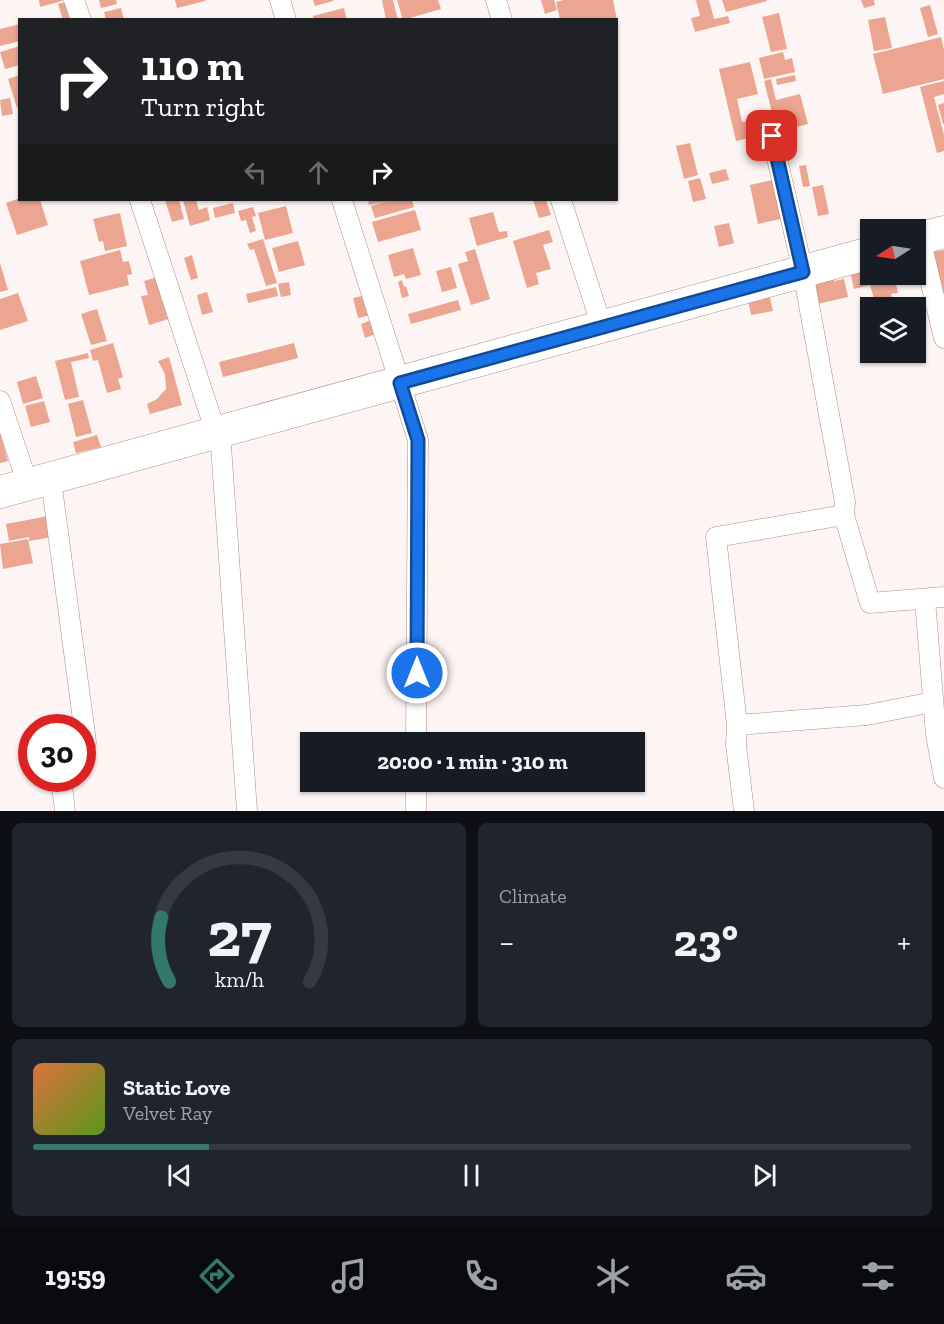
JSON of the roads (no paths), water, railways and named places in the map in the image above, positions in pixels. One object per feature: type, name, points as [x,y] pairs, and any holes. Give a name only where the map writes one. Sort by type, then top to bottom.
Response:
[{"type":"main road","points":[[26,486],[860,256]]},
{"type":"street","points":[[75,0],[80,18]]},
{"type":"street","points":[[280,0],[285,18]]},
{"type":"street","points":[[496,0],[501,18]]},
{"type":"street","points":[[772,136],[803,272],[845,502],[844,515],[870,603],[934,598],[933,702],[940,734],[944,778]]},
{"type":"street","points":[[140,201],[218,433],[247,811]]},
{"type":"street","points":[[342,201],[418,440],[416,732]]},
{"type":"street","points":[[561,201],[602,327]]},
{"type":"street","points":[[926,237],[944,338]]},
{"type":"street","points":[[0,401],[26,486],[79,714]]},
{"type":"street","points":[[744,811],[716,537],[844,515]]},
{"type":"street","points":[[737,725],[867,715],[933,702]]},
{"type":"street","points":[[63,792],[65,811]]},
{"type":"street","points":[[416,792],[416,811]]}]
